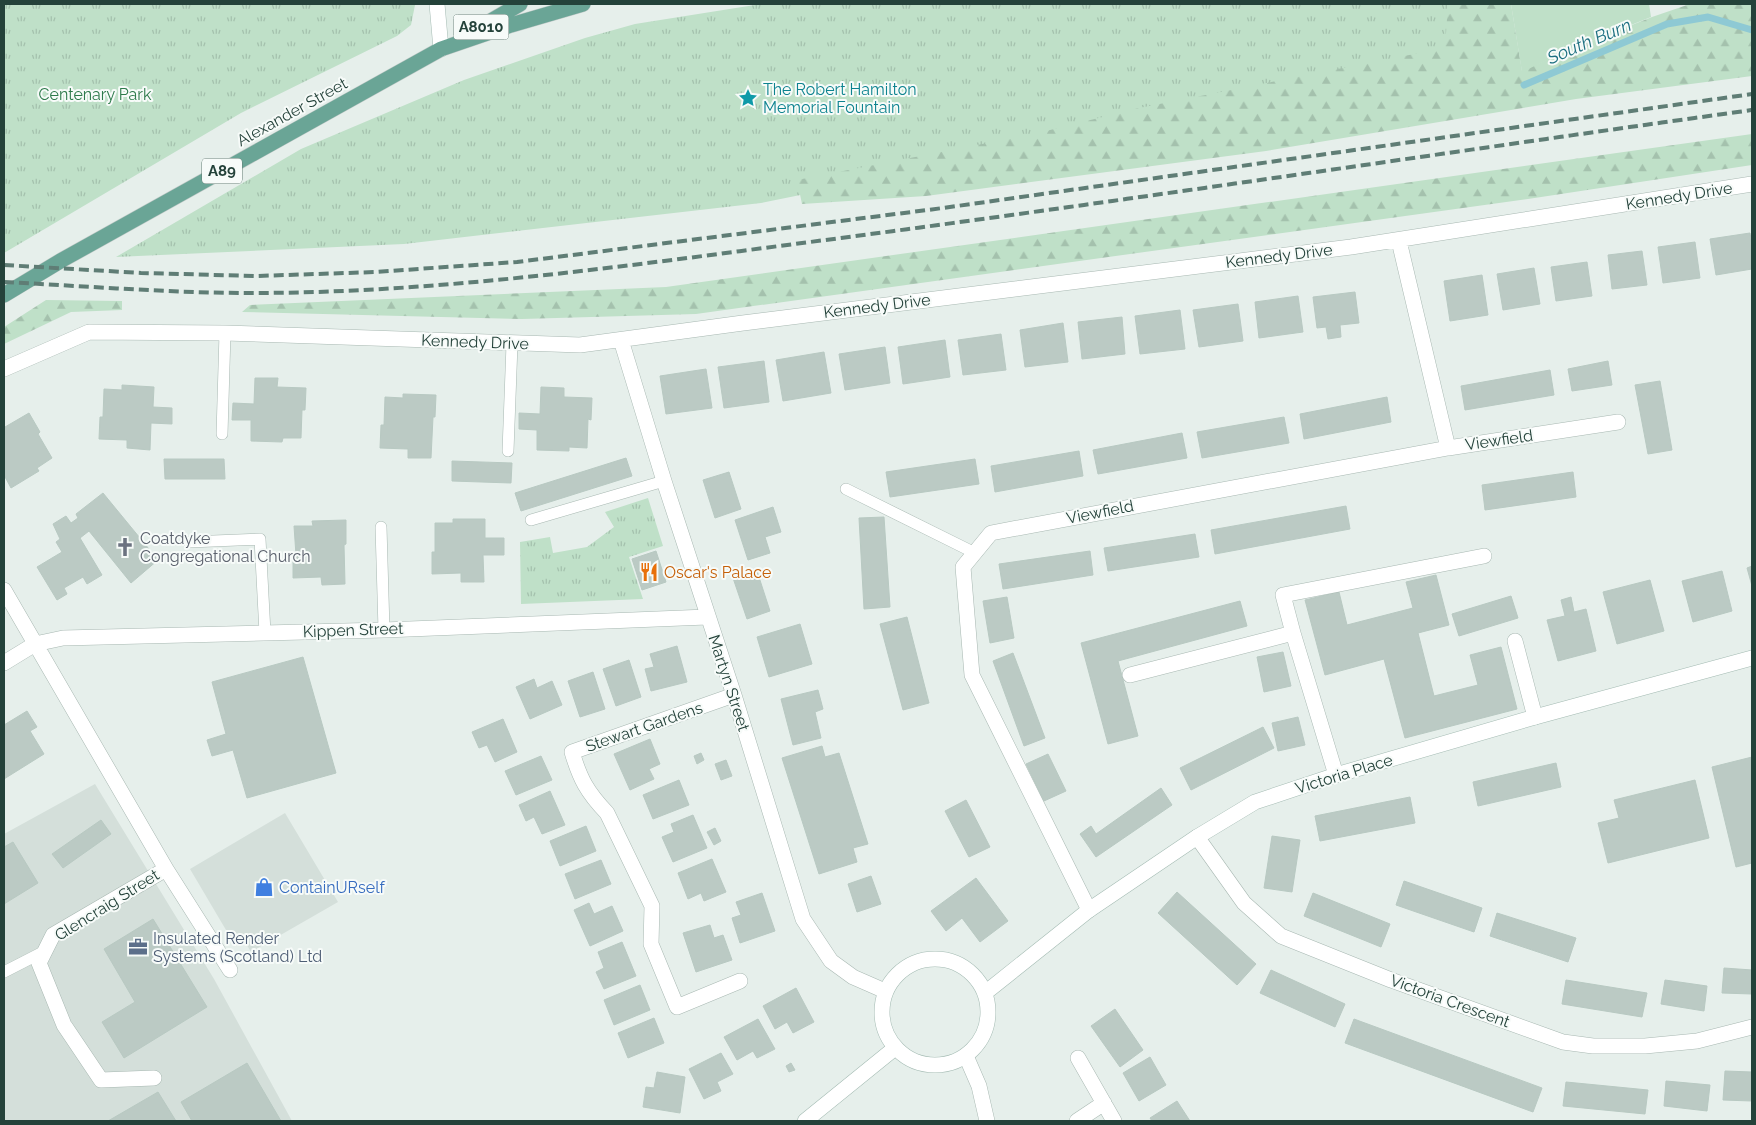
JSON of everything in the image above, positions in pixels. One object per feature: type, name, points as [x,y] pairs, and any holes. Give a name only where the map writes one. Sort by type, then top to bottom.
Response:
[{"type":"main road","name":"A8010","points":[[441,50],[520,4]]},
{"type":"main road","name":"Alexander Street","points":[[4,295],[62,260],[441,50],[512,25],[583,4]]},
{"type":"street","points":[[437,4],[441,50]]},
{"type":"street","name":"Kennedy Drive","points":[[4,369],[89,332],[226,333],[580,345],[1399,240],[1752,184]]},
{"type":"street","points":[[1399,240],[1448,448]]},
{"type":"street","name":"Martyn Street","points":[[621,340],[803,919],[831,961],[853,977],[885,991]]},
{"type":"street","name":"Viewfield","points":[[1089,910],[972,675],[963,567],[991,533],[1448,448],[1618,422]]},
{"type":"street","points":[[1336,775],[1283,595],[1484,556]]},
{"type":"street","name":"Glencraig Street","points":[[4,590],[166,869],[230,970]]},
{"type":"street","name":"Kippen Street","points":[[4,663],[35,644],[64,638],[384,630],[708,616]]},
{"type":"street","points":[[1130,675],[1293,633]]},
{"type":"street","points":[[1515,641],[1535,717]]},
{"type":"street","name":"Victoria Place","points":[[985,993],[1089,910],[1197,837],[1256,802],[1336,775],[1535,717],[1752,658]]},
{"type":"street","name":"Stewart Gardens","points":[[734,695],[572,752],[580,778],[607,813],[652,906],[651,944],[677,1007],[740,981]]},
{"type":"street","name":"Victoria Crescent","points":[[1197,837],[1244,903],[1281,936],[1391,980],[1563,1042],[1593,1046],[1697,1042],[1752,1027]]},
{"type":"street","name":"Glencraig Street","points":[[154,1078],[101,1080],[64,1025],[39,963],[53,935],[166,869]]},
{"type":"street","points":[[927,959],[945,959],[962,966],[976,977],[985,993],[989,1010],[986,1028],[979,1044],[966,1056],[952,1063],[937,1066],[921,1064],[907,1058],[895,1048],[886,1035],[882,1021],[885,991],[895,976],[910,965],[927,959]]},
{"type":"street","points":[[805,1121],[895,1048]]},
{"type":"street","points":[[966,1056],[979,1086],[987,1121]]},
{"type":"street","points":[[1078,1058],[1114,1121]]},
{"type":"street","points":[[1077,1121],[1104,1103]]},
{"type":"lane","points":[[222,434],[226,333]]},
{"type":"lane","points":[[508,451],[512,344]]},
{"type":"lane","points":[[531,520],[664,481]]},
{"type":"lane","points":[[846,488],[975,553]]},
{"type":"lane","points":[[381,527],[384,630]]},
{"type":"lane","points":[[189,542],[260,539],[265,633]]},
{"type":"lane","points":[[4,972],[45,951]]},
{"type":"shaded area","points":[[95,784],[214,979],[292,1121],[4,1121],[4,834]]},
{"type":"shaded area","points":[[285,813],[338,902],[251,952],[241,935],[226,930],[190,869]]},
{"type":"green space","name":"Centenary Park","points":[[4,4],[415,5],[411,25],[397,36],[241,113],[4,253]]},
{"type":"green space","points":[[761,4],[1468,4],[1463,65],[1112,132],[761,203],[404,244],[116,257],[301,149],[464,80],[585,38],[635,24]]},
{"type":"green space","points":[[1448,4],[1511,4],[1522,71],[1571,49],[1690,4],[1752,4],[1752,76],[1576,99],[1266,151],[926,196],[802,204],[797,180],[1038,133],[1139,108],[1445,48]]},
{"type":"green space","points":[[1511,4],[1649,4],[1651,17],[1571,49],[1522,72]]},
{"type":"green space","points":[[1752,134],[1752,165],[1528,199],[696,314],[522,319],[242,312],[250,305],[666,287]]},
{"type":"green space","points":[[46,300],[122,301],[122,310],[71,312],[4,344],[4,327]]},
{"type":"green space","points":[[648,498],[663,546],[629,557],[643,599],[521,604],[520,542],[550,537],[553,553],[587,547],[614,527],[605,512]]},
{"type":"building","points":[[1750,233],[1752,269],[1716,275],[1710,239]]},
{"type":"building","points":[[1695,242],[1700,278],[1663,283],[1658,247]]},
{"type":"building","points":[[1642,251],[1647,285],[1612,289],[1608,255]]},
{"type":"building","points":[[1587,262],[1592,296],[1556,301],[1551,267]]},
{"type":"building","points":[[1534,268],[1540,304],[1503,310],[1497,274]]},
{"type":"building","points":[[1482,275],[1488,315],[1450,321],[1444,281]]},
{"type":"building","points":[[1355,292],[1359,323],[1340,325],[1341,337],[1328,339],[1326,327],[1317,328],[1313,297]]},
{"type":"building","points":[[1298,296],[1303,332],[1259,338],[1255,302]]},
{"type":"building","points":[[1238,304],[1243,341],[1199,347],[1193,310]]},
{"type":"building","points":[[1180,310],[1185,349],[1140,354],[1135,316]]},
{"type":"building","points":[[1122,317],[1125,354],[1082,359],[1078,322]]},
{"type":"building","points":[[1063,323],[1068,362],[1025,367],[1020,330]]},
{"type":"building","points":[[1001,334],[1006,370],[963,375],[958,340]]},
{"type":"building","points":[[945,340],[950,377],[903,384],[898,347]]},
{"type":"building","points":[[885,347],[890,383],[845,390],[839,354]]},
{"type":"building","points":[[824,352],[831,393],[783,401],[776,360]]},
{"type":"building","points":[[764,361],[769,402],[724,408],[718,367]]},
{"type":"building","points":[[1608,361],[1612,385],[1572,391],[1568,369]]},
{"type":"building","points":[[706,369],[712,408],[666,414],[660,376]]},
{"type":"building","points":[[1550,370],[1554,395],[1465,410],[1461,386]]},
{"type":"building","points":[[255,378],[278,378],[277,387],[306,388],[305,410],[302,410],[301,438],[283,438],[282,442],[251,441],[251,420],[232,420],[233,403],[254,404]]},
{"type":"building","points":[[1660,381],[1672,450],[1648,454],[1635,385]]},
{"type":"building","points":[[122,385],[154,387],[153,407],[172,408],[172,424],[151,423],[150,450],[127,448],[127,440],[99,439],[100,417],[103,417],[104,389],[122,390]]},
{"type":"building","points":[[541,387],[564,388],[564,397],[592,398],[591,420],[588,419],[587,448],[569,447],[569,451],[537,450],[537,430],[519,429],[519,413],[540,414]]},
{"type":"building","points":[[403,394],[436,395],[431,458],[408,458],[408,449],[380,448],[381,425],[384,425],[385,397],[403,398]]},
{"type":"building","points":[[1387,397],[1391,422],[1304,439],[1300,414]]},
{"type":"building","points":[[29,413],[40,432],[38,434],[52,458],[37,468],[39,471],[11,488],[4,475],[4,426]]},
{"type":"building","points":[[1284,417],[1289,443],[1202,458],[1197,432]]},
{"type":"building","points":[[1182,433],[1187,458],[1098,474],[1093,450]]},
{"type":"building","points":[[1079,451],[1083,476],[995,492],[991,466]]},
{"type":"building","points":[[626,458],[632,476],[521,511],[515,493]]},
{"type":"building","points":[[164,459],[224,459],[225,479],[165,479]]},
{"type":"building","points":[[975,459],[979,484],[890,497],[886,472]]},
{"type":"building","points":[[452,461],[512,463],[511,483],[452,481]]},
{"type":"building","points":[[729,472],[741,509],[715,518],[703,480]]},
{"type":"building","points":[[1573,472],[1576,497],[1485,510],[1482,485]]},
{"type":"building","name":"Coatdyke Congregational Church","points":[[103,493],[158,560],[131,583],[89,531],[80,538],[102,575],[87,584],[83,577],[64,588],[67,594],[57,600],[37,567],[62,552],[56,542],[60,539],[53,524],[66,516],[71,523],[78,518],[76,514]]},
{"type":"building","points":[[1346,506],[1350,529],[1215,554],[1211,530]]},
{"type":"building","points":[[773,507],[781,532],[765,537],[770,553],[748,560],[735,520]]},
{"type":"building","points":[[884,517],[890,607],[864,609],[859,518]]},
{"type":"building","points":[[453,519],[485,519],[485,538],[504,538],[504,555],[483,555],[484,582],[461,582],[461,573],[432,574],[432,552],[435,552],[435,523],[453,523]]},
{"type":"building","points":[[346,520],[346,544],[344,545],[345,584],[322,585],[321,577],[293,578],[293,555],[296,555],[294,526],[313,526],[312,521]]},
{"type":"building","points":[[1195,534],[1199,557],[1108,571],[1104,548]]},
{"type":"building","points":[[656,551],[666,582],[642,590],[632,559]]},
{"type":"building","points":[[1090,551],[1093,575],[1003,589],[999,564]]},
{"type":"building","points":[[1752,566],[1752,586],[1747,568]]},
{"type":"building","points":[[757,571],[770,611],[747,619],[733,578]]},
{"type":"building","points":[[1722,571],[1732,611],[1693,622],[1682,581]]},
{"type":"building","points":[[1436,575],[1449,625],[1418,633],[1434,696],[1478,685],[1470,655],[1501,647],[1517,709],[1405,738],[1384,659],[1325,675],[1305,600],[1339,592],[1347,625],[1413,608],[1406,582]]},
{"type":"building","points":[[1650,580],[1664,631],[1617,644],[1603,592]]},
{"type":"building","points":[[1511,596],[1518,618],[1459,636],[1452,614]]},
{"type":"building","points":[[1007,597],[1014,638],[990,643],[983,601]]},
{"type":"building","points":[[1571,597],[1574,612],[1586,609],[1596,651],[1558,661],[1547,620],[1565,616],[1561,600]]},
{"type":"building","points":[[1240,601],[1247,626],[1118,661],[1138,736],[1108,744],[1081,643]]},
{"type":"building","points":[[907,617],[929,703],[903,710],[880,624]]},
{"type":"building","points":[[800,624],[812,664],[769,677],[757,637]]},
{"type":"building","points":[[677,646],[687,682],[651,691],[645,669],[654,667],[650,654]]},
{"type":"building","points":[[1283,652],[1291,686],[1264,692],[1257,657]]},
{"type":"building","points":[[1013,653],[1045,738],[1024,746],[993,661]]},
{"type":"building","points":[[303,657],[336,773],[247,798],[233,750],[212,756],[207,740],[226,734],[212,682]]},
{"type":"building","points":[[629,660],[641,697],[616,706],[603,669]]},
{"type":"building","points":[[593,672],[605,709],[580,717],[568,681]]},
{"type":"building","points":[[534,679],[537,688],[552,681],[562,705],[530,719],[516,687]]},
{"type":"building","points":[[818,690],[823,709],[815,712],[821,738],[793,745],[781,699]]},
{"type":"building","points":[[27,711],[37,727],[30,731],[44,754],[4,779],[4,725]]},
{"type":"building","points":[[1298,717],[1305,745],[1278,751],[1272,723]]},
{"type":"building","points":[[503,719],[517,752],[495,762],[487,745],[479,748],[472,732]]},
{"type":"building","points":[[1263,727],[1274,748],[1191,790],[1180,768]]},
{"type":"building","points":[[650,739],[660,764],[649,769],[654,779],[630,790],[614,754]]},
{"type":"building","points":[[822,746],[825,757],[839,753],[868,844],[853,848],[857,862],[819,874],[782,758]]},
{"type":"building","points":[[701,753],[704,760],[697,764],[694,756]]},
{"type":"building","points":[[1048,754],[1066,791],[1044,801],[1026,764]]},
{"type":"building","points":[[541,756],[552,780],[516,795],[505,771]]},
{"type":"building","points":[[1752,757],[1752,863],[1736,867],[1712,767]]},
{"type":"building","points":[[726,760],[732,776],[721,780],[715,764]]},
{"type":"building","points":[[1556,763],[1561,787],[1478,806],[1473,782]]},
{"type":"building","points":[[679,780],[689,805],[653,819],[643,795]]},
{"type":"building","points":[[1695,780],[1709,838],[1608,863],[1598,823],[1619,818],[1614,800]]},
{"type":"building","points":[[1161,788],[1172,805],[1096,857],[1080,834],[1091,826],[1096,834]]},
{"type":"building","points":[[550,791],[565,825],[542,834],[534,817],[526,821],[519,805]]},
{"type":"building","points":[[1410,797],[1415,823],[1320,841],[1315,816]]},
{"type":"building","points":[[966,800],[990,847],[969,857],[945,811]]},
{"type":"building","points":[[693,815],[707,848],[673,862],[662,837],[674,832],[671,824]]},
{"type":"building","points":[[101,820],[111,834],[63,868],[52,854]]},
{"type":"building","points":[[586,826],[596,851],[560,866],[550,841]]},
{"type":"building","points":[[715,828],[721,841],[714,845],[707,832]]},
{"type":"building","points":[[1272,836],[1300,840],[1292,892],[1264,888]]},
{"type":"building","points":[[13,842],[38,883],[4,904],[4,847]]},
{"type":"building","points":[[712,859],[726,892],[704,901],[701,893],[688,899],[678,873]]},
{"type":"building","points":[[601,860],[611,884],[575,899],[565,874]]},
{"type":"building","points":[[871,876],[881,904],[857,912],[848,884]]},
{"type":"building","points":[[976,878],[1008,921],[980,942],[962,918],[946,931],[931,911]]},
{"type":"building","points":[[1404,881],[1482,908],[1474,932],[1396,905]]},
{"type":"building","points":[[1177,892],[1256,964],[1237,985],[1158,913]]},
{"type":"building","points":[[762,893],[775,931],[740,943],[732,918],[741,915],[736,902]]},
{"type":"building","points":[[1313,893],[1390,924],[1381,947],[1304,916]]},
{"type":"building","points":[[589,903],[594,914],[612,906],[623,931],[590,946],[574,910]]},
{"type":"building","points":[[1497,913],[1576,938],[1568,962],[1490,936]]},
{"type":"building","points":[[153,919],[207,1007],[124,1058],[102,1022],[135,1002],[104,949]]},
{"type":"building","points":[[710,925],[714,938],[723,935],[732,960],[696,972],[683,933]]},
{"type":"building","points":[[622,942],[636,976],[604,989],[596,972],[604,968],[598,952]]},
{"type":"building","points":[[1724,968],[1752,970],[1752,994],[1722,993]]},
{"type":"building","points":[[1271,970],[1345,1004],[1335,1027],[1260,993]]},
{"type":"building","points":[[1566,980],[1647,993],[1642,1017],[1562,1004]]},
{"type":"building","points":[[1665,980],[1707,986],[1704,1011],[1661,1004]]},
{"type":"building","points":[[640,985],[650,1010],[614,1025],[604,1000]]},
{"type":"building","points":[[796,988],[814,1022],[793,1033],[787,1022],[775,1029],[763,1006]]},
{"type":"building","points":[[1115,1009],[1143,1050],[1120,1067],[1091,1026]]},
{"type":"building","points":[[654,1018],[664,1043],[628,1058],[618,1033]]},
{"type":"building","points":[[758,1019],[775,1049],[757,1058],[753,1051],[737,1060],[724,1037]]},
{"type":"building","points":[[1354,1019],[1542,1088],[1533,1112],[1345,1043]]},
{"type":"building","points":[[721,1053],[733,1074],[717,1082],[721,1091],[704,1099],[689,1069]]},
{"type":"building","points":[[1150,1057],[1166,1085],[1139,1101],[1123,1073]]},
{"type":"building","points":[[247,1063],[281,1121],[192,1121],[181,1102]]},
{"type":"building","points":[[791,1063],[795,1070],[789,1072],[786,1066]]},
{"type":"building","points":[[1725,1071],[1752,1072],[1752,1101],[1723,1100]]},
{"type":"building","points":[[657,1072],[685,1077],[680,1113],[643,1107],[646,1087],[654,1088]]},
{"type":"building","points":[[1666,1081],[1710,1085],[1707,1111],[1664,1106]]},
{"type":"building","points":[[1566,1082],[1648,1090],[1645,1114],[1563,1106]]},
{"type":"building","points":[[158,1092],[176,1121],[108,1121]]},
{"type":"building","points":[[1177,1101],[1190,1121],[1152,1121],[1150,1118]]},
{"type":"waterway","name":"South Burn","points":[[1524,85],[1667,24],[1708,17],[1752,30]]},
{"type":"railway","points":[[4,265],[141,273],[257,276],[375,272],[517,262],[943,208],[1752,94]]},
{"type":"railway","points":[[4,282],[158,291],[251,293],[399,288],[547,275],[955,223],[1752,110]]},
{"type":"place","name":"The Robert Hamilton Memorial Fountain","points":[[748,98]]},
{"type":"place","name":"Coatdyke Congregational Church","points":[[125,547]]},
{"type":"place","name":"Oscar's Palace","points":[[649,572]]},
{"type":"place","name":"ContainURself","points":[[264,887]]},
{"type":"place","name":"Insulated Render Systems (Scotland) Ltd","points":[[138,947]]}]
